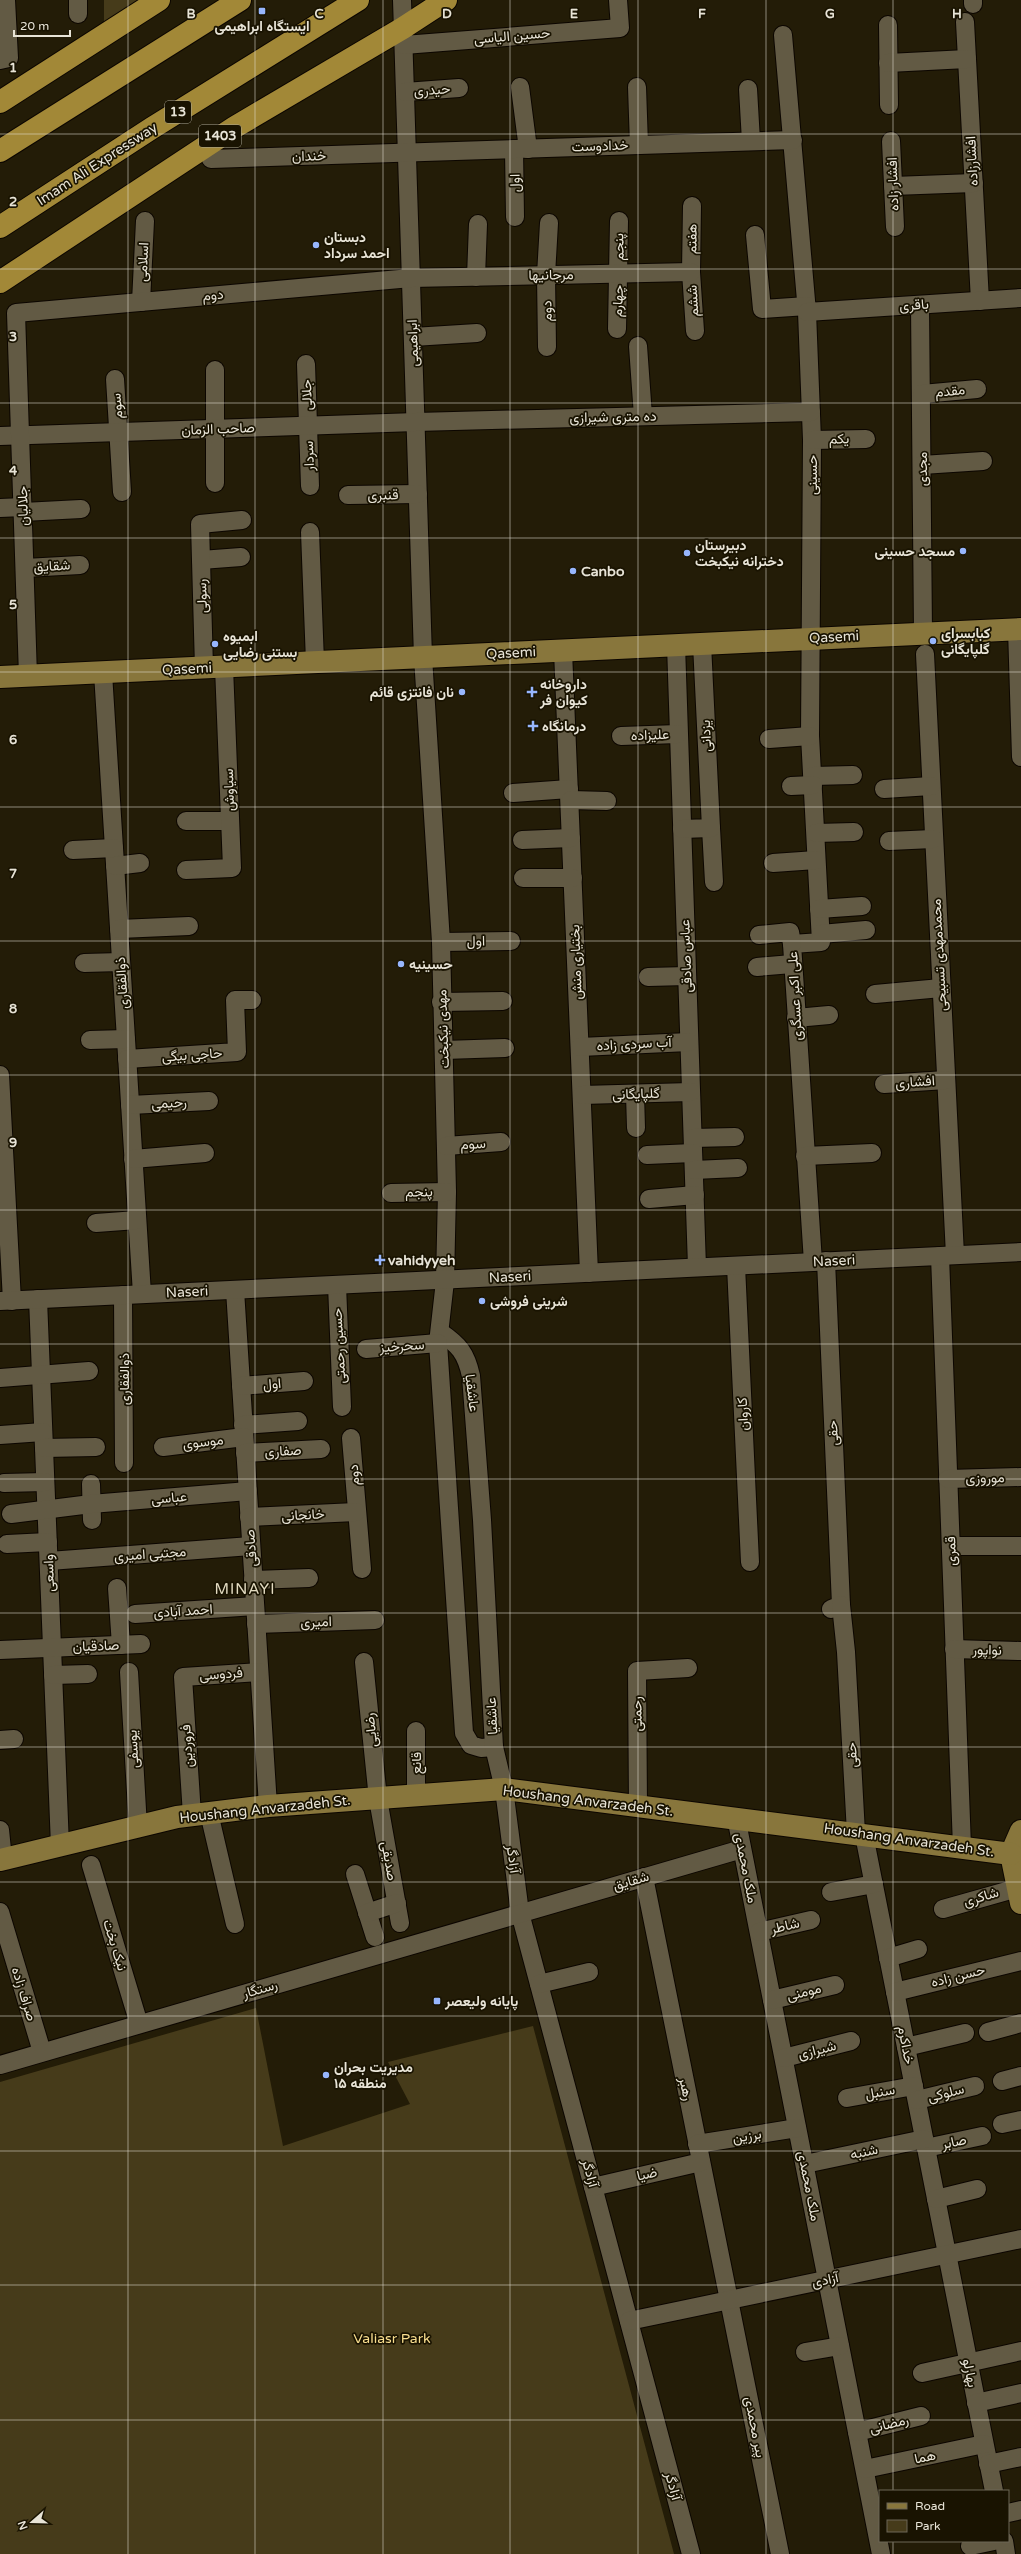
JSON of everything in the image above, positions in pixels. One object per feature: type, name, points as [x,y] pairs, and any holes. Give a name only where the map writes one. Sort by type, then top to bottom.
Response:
[{"type":"highway","points":[[0,102],[159,0]]},
{"type":"highway","points":[[0,151],[240,0]]},
{"type":"highway","name":"Imam Ali Expressway","points":[[0,227],[152,128],[358,0]]},
{"type":"highway","name":"1403","points":[[0,282],[235,127],[404,36],[446,0]]},
{"type":"main road","name":"Qasemi","points":[[0,677],[812,638],[924,644],[1019,629]]},
{"type":"main road","name":"Houshang Anvarzadeh St.","points":[[2,1860],[138,1827],[201,1814],[268,1806],[504,1789],[638,1807],[736,1817],[1011,1854]]},
{"type":"main road","points":[[1020,1892],[1011,1854],[1021,1831]]},
{"type":"street","points":[[0,60],[9,58],[6,0]]},
{"type":"street","name":"ابراهیمی","points":[[402,0],[423,657]]},
{"type":"street","name":"حسین الیاسی","points":[[404,36],[620,28],[618,0]]},
{"type":"street","name":"افشارزاده","points":[[965,22],[980,301]]},
{"type":"street","points":[[888,25],[889,104]]},
{"type":"street","points":[[783,35],[807,309]]},
{"type":"street","points":[[888,63],[967,59]]},
{"type":"street","name":"اول","points":[[515,217],[521,149],[520,87]]},
{"type":"street","points":[[637,87],[639,145]]},
{"type":"street","name":"حیدری","points":[[405,92],[459,88]]},
{"type":"street","points":[[748,89],[750,141]]},
{"type":"street","name":"خدادوست","points":[[407,153],[792,140]]},
{"type":"street","name":"افشار زاده","points":[[891,141],[895,227]]},
{"type":"street","name":"خندان","points":[[211,159],[407,153]]},
{"type":"street","points":[[893,186],[974,183]]},
{"type":"street","name":"هفتم","points":[[691,272],[692,206]]},
{"type":"street","name":"اسلامی","points":[[141,302],[145,221]]},
{"type":"street","name":"پنجم","points":[[619,221],[620,273]]},
{"type":"street","points":[[546,275],[549,223]]},
{"type":"street","points":[[476,277],[478,224]]},
{"type":"street","name":"باقری","points":[[755,235],[762,309],[807,309],[1021,298]]},
{"type":"street","name":"مرجانیها","points":[[411,278],[691,272]]},
{"type":"street","name":"ششم","points":[[691,272],[696,331]]},
{"type":"street","name":"چهارم","points":[[617,329],[620,273]]},
{"type":"street","name":"دوم","points":[[546,275],[547,347]]},
{"type":"street","name":"دوم","points":[[16,313],[411,278]]},
{"type":"street","name":"مجدی","points":[[920,304],[924,644]]},
{"type":"street","name":"حسینی","points":[[807,309],[812,440],[812,638]]},
{"type":"street","name":"جلالیان","points":[[16,313],[28,676]]},
{"type":"street","points":[[413,337],[477,333]]},
{"type":"street","points":[[638,346],[643,416]]},
{"type":"street","name":"جلالی","points":[[306,364],[308,426]]},
{"type":"street","points":[[215,370],[215,483]]},
{"type":"street","name":"سوم","points":[[115,379],[119,432]]},
{"type":"street","name":"مقدم","points":[[922,394],[977,389]]},
{"type":"street","name":"ده متری شیرازی","points":[[416,422],[811,412]]},
{"type":"street","name":"صاحب الزمان","points":[[0,436],[416,422]]},
{"type":"street","name":"سردار","points":[[308,426],[310,486]]},
{"type":"street","points":[[119,432],[122,492]]},
{"type":"street","name":"یکم","points":[[812,440],[866,439]]},
{"type":"street","points":[[922,465],[983,461]]},
{"type":"street","name":"قنبری","points":[[348,495],[418,494]]},
{"type":"street","points":[[0,508],[81,509]]},
{"type":"street","name":"رسولی","points":[[214,667],[201,560],[200,524],[242,520]]},
{"type":"street","points":[[310,532],[315,662]]},
{"type":"street","points":[[201,560],[241,557]]},
{"type":"street","name":"شقایق","points":[[24,568],[80,565]]},
{"type":"street","points":[[1019,629],[1021,758]]},
{"type":"street","points":[[812,638],[810,736],[821,934],[866,930]]},
{"type":"street","name":"یزدانی","points":[[702,644],[714,882]]},
{"type":"street","name":"محمدمهدی تسبیحی","points":[[924,644],[946,1080],[947,1256]]},
{"type":"street","name":"عباس صادقی","points":[[676,645],[697,1268]]},
{"type":"street","name":"بختیاری منش","points":[[563,651],[589,1273]]},
{"type":"street","name":"مهدی نیکبخت","points":[[423,657],[441,942],[441,1002],[444,1050],[447,1192],[445,1281]]},
{"type":"street","name":"سیاوش","points":[[186,870],[232,868],[230,821],[214,667]]},
{"type":"street","name":"ذوالفقاری","points":[[103,673],[142,1294]]},
{"type":"street","name":"علیزاده","points":[[621,736],[678,734]]},
{"type":"street","points":[[769,739],[810,736]]},
{"type":"street","points":[[791,786],[813,780],[853,775]]},
{"type":"street","points":[[884,789],[931,786]]},
{"type":"street","points":[[513,793],[570,795],[607,801]]},
{"type":"street","points":[[186,821],[230,821]]},
{"type":"street","points":[[682,829],[711,828]]},
{"type":"street","points":[[816,832],[854,832]]},
{"type":"street","points":[[522,840],[571,838]]},
{"type":"street","points":[[888,841],[933,839]]},
{"type":"street","points":[[73,850],[114,848]]},
{"type":"street","points":[[773,863],[816,860]]},
{"type":"street","points":[[115,866],[140,863]]},
{"type":"street","points":[[523,878],[573,878]]},
{"type":"street","points":[[819,909],[862,906]]},
{"type":"street","points":[[119,929],[189,926]]},
{"type":"street","points":[[759,935],[790,932],[792,944]]},
{"type":"street","name":"علی اکبر عسگری","points":[[819,1262],[805,1156],[792,964],[792,944],[821,942],[821,934]]},
{"type":"street","name":"اول","points":[[441,942],[511,941]]},
{"type":"street","points":[[84,963],[121,962]]},
{"type":"street","points":[[757,966],[792,964]]},
{"type":"street","points":[[648,976],[687,976]]},
{"type":"street","points":[[874,994],[941,988]]},
{"type":"street","name":"حاجی بیگی","points":[[127,1059],[237,1052],[235,1000],[252,1000]]},
{"type":"street","points":[[441,1002],[503,1001]]},
{"type":"street","points":[[796,1018],[828,1015]]},
{"type":"street","points":[[90,1040],[126,1039]]},
{"type":"street","name":"آب سردی زاده","points":[[580,1047],[689,1042]]},
{"type":"street","points":[[444,1050],[506,1048]]},
{"type":"street","points":[[0,1075],[6,1301]]},
{"type":"street","name":"افشاری","points":[[884,1084],[946,1080]]},
{"type":"street","name":"گلپایگانی","points":[[582,1096],[691,1092]]},
{"type":"street","points":[[635,1094],[636,1128]]},
{"type":"street","name":"رحیمی","points":[[130,1104],[209,1100]]},
{"type":"street","points":[[647,1155],[693,1153],[735,1137]]},
{"type":"street","name":"سوم","points":[[446,1146],[501,1142]]},
{"type":"street","points":[[133,1159],[205,1153]]},
{"type":"street","points":[[693,1153],[738,1168]]},
{"type":"street","points":[[805,1156],[872,1153]]},
{"type":"street","name":"پنجم","points":[[391,1193],[447,1192]]},
{"type":"street","points":[[649,1199],[695,1195]]},
{"type":"street","points":[[96,1223],[137,1220]]},
{"type":"street","name":"Naseri","points":[[6,1301],[1021,1252]]},
{"type":"street","name":"قمری","points":[[947,1256],[948,1479],[962,1847]]},
{"type":"street","name":"حقی","points":[[819,1262],[836,1607],[846,1652],[860,1834]]},
{"type":"street","name":"کاروان","points":[[736,1266],[750,1562]]},
{"type":"street","name":"عاشقیا","points":[[439,1338],[458,1345],[468,1363],[474,1401],[494,1747],[481,1748],[471,1745],[464,1733],[439,1338],[445,1281]]},
{"type":"street","name":"حسین رحمتی","points":[[337,1285],[342,1407]]},
{"type":"street","name":"صادقی","points":[[235,1290],[268,1806]]},
{"type":"street","name":"ذوالفقاری","points":[[123,1295],[124,1462]]},
{"type":"street","name":"واسعی","points":[[38,1300],[60,1846]]},
{"type":"street","name":"سحرخیز","points":[[366,1349],[439,1338]]},
{"type":"street","points":[[0,1378],[89,1371]]},
{"type":"street","name":"اول","points":[[241,1386],[304,1381]]},
{"type":"street","points":[[244,1438],[298,1421]]},
{"type":"street","points":[[0,1435],[96,1447]]},
{"type":"street","name":"موسوی","points":[[163,1447],[244,1438]]},
{"type":"street","name":"صفاری","points":[[244,1438],[321,1449]]},
{"type":"street","name":"دوم","points":[[351,1438],[356,1512]]},
{"type":"street","name":"موروزی","points":[[948,1479],[1021,1477]]},
{"type":"street","points":[[4,1483],[45,1482]]},
{"type":"street","points":[[90,1484],[92,1512]]},
{"type":"street","name":"عباسی","points":[[47,1510],[92,1512],[248,1492]]},
{"type":"street","points":[[11,1514],[47,1510]]},
{"type":"street","points":[[356,1512],[362,1569]]},
{"type":"street","name":"خانجانی","points":[[249,1517],[356,1512]]},
{"type":"street","points":[[7,1544],[48,1542]]},
{"type":"street","name":"مجتبی امیری","points":[[48,1562],[251,1546]]},
{"type":"street","points":[[951,1546],[1021,1546]]},
{"type":"street","points":[[253,1580],[309,1578]]},
{"type":"street","points":[[117,1588],[121,1645]]},
{"type":"street","name":"احمد آبادی","points":[[135,1614],[255,1606]]},
{"type":"street","name":"امیری","points":[[256,1624],[375,1620]]},
{"type":"street","name":"صادقیان","points":[[52,1647],[141,1644]]},
{"type":"street","points":[[0,1650],[52,1647]]},
{"type":"street","name":"نواپور","points":[[954,1649],[1020,1651]]},
{"type":"street","name":"رضایی","points":[[364,1662],[378,1799]]},
{"type":"street","name":"رحمتی","points":[[638,1807],[637,1672],[688,1668]]},
{"type":"street","name":"یوسفی","points":[[129,1672],[138,1827]]},
{"type":"street","name":"فردوسی","points":[[183,1677],[259,1672]]},
{"type":"street","points":[[53,1675],[88,1674]]},
{"type":"street","name":"فروردین","points":[[183,1677],[201,1814],[235,1924]]},
{"type":"street","name":"قانع","points":[[416,1731],[416,1795]]},
{"type":"street","name":"آزادگر","points":[[494,1747],[504,1789],[520,1913],[690,2554]]},
{"type":"street","name":"صدیقی","points":[[378,1799],[400,1923]]},
{"type":"street","name":"ملک محمدی","points":[[736,1817],[881,2554]]},
{"type":"street","points":[[0,1830],[2,1860]]},
{"type":"street","name":"خداکرم","points":[[860,1834],[874,1884],[947,2254]]},
{"type":"street","name":"شقایق","points":[[520,1913],[742,1849]]},
{"type":"street","name":"نیک بخت","points":[[91,1865],[139,2024]]},
{"type":"street","points":[[355,1874],[375,1937]]},
{"type":"street","name":"رهبر","points":[[644,1877],[729,2300]]},
{"type":"street","points":[[831,1892],[874,1884]]},
{"type":"street","name":"شاکری","points":[[943,1909],[1020,1892]]},
{"type":"street","points":[[367,1913],[397,1903]]},
{"type":"street","name":"صراف زاده","points":[[0,1912],[42,2052]]},
{"type":"street","name":"رستگار","points":[[0,2064],[520,1913]]},
{"type":"street","name":"شاطر","points":[[759,1932],[811,1920]]},
{"type":"street","points":[[888,1958],[918,1949]]},
{"type":"street","name":"حسن زاده","points":[[895,1992],[1021,1961]]},
{"type":"street","points":[[539,1984],[589,1972]]},
{"type":"street","name":"مومنی","points":[[772,2000],[835,1985]]},
{"type":"street","points":[[988,2032],[1021,2023]]},
{"type":"street","points":[[906,2047],[965,2033]]},
{"type":"street","name":"شیرازی","points":[[784,2058],[851,2041]]},
{"type":"street","points":[[1002,2081],[1021,2076]]},
{"type":"street","name":"سلوکی","points":[[915,2093],[975,2086]]},
{"type":"street","name":"سنبل","points":[[847,2098],[915,2093]]},
{"type":"street","points":[[1002,2124],[1021,2120]]},
{"type":"street","name":"برزین","points":[[698,2144],[798,2128]]},
{"type":"street","name":"صابر","points":[[925,2143],[982,2136]]},
{"type":"street","name":"شنبه","points":[[805,2164],[925,2143]]},
{"type":"street","name":"ضیا","points":[[593,2187],[701,2162]]},
{"type":"street","points":[[936,2199],[977,2189]]},
{"type":"street","name":"آزادی","points":[[629,2321],[1021,2239]]},
{"type":"street","name":"بهارلو","points":[[947,2254],[994,2490]]},
{"type":"street","name":"پیر محمدی","points":[[729,2300],[780,2554]]},
{"type":"street","points":[[805,2352],[840,2346]]},
{"type":"street","points":[[922,2373],[1021,2351]]},
{"type":"street","points":[[976,2403],[1021,2393]]},
{"type":"street","name":"رمضانی","points":[[857,2432],[921,2416]]},
{"type":"street","name":"هما","points":[[865,2469],[984,2444]]},
{"type":"street","points":[[988,2464],[1021,2457]]},
{"type":"street","points":[[1009,2513],[1021,2510]]},
{"type":"street","points":[[970,2546],[989,2542]]},
{"type":"street","points":[[1004,2542],[1006,2554]]},
{"type":"green space","points":[[104,0],[156,0],[104,32]]},
{"type":"green space","name":"Valiasr Park","points":[[256,2008],[283,2146],[410,2104],[388,2062],[533,2026],[674,2554],[0,2554],[0,2082]]},
{"type":"place","name":"ایستگاه ابراهیمی","points":[[262,11]]},
{"type":"place","name":"دبستان احمد سرداد","points":[[316,245]]},
{"type":"place","name":"مسجد حسینی","points":[[963,551]]},
{"type":"place","name":"دبیرستان دخترانه نیکبخت","points":[[687,553]]},
{"type":"place","name":"Canbo","points":[[573,571]]},
{"type":"place","name":"کبابسرای گلپایگانی","points":[[933,641]]},
{"type":"place","name":"ابمیوه بستنی رضایی","points":[[215,644]]},
{"type":"place","name":"نان فانتزی قائم","points":[[462,692]]},
{"type":"place","name":"داروخانه کیوان فر","points":[[532,692]]},
{"type":"place","name":"درمانگاه","points":[[533,726]]},
{"type":"place","name":"حسینیه","points":[[401,964]]},
{"type":"place","name":"vahidyyeh","points":[[380,1260]]},
{"type":"place","name":"شرینی فروشی","points":[[482,1301]]},
{"type":"place","name":"پایانه ولیعصر","points":[[437,2001]]},
{"type":"place","name":"مدیریت بحران منطقه ۱۵","points":[[326,2075]]},
{"type":"district","name":"MINAYI","points":[[245,1589]]}]
